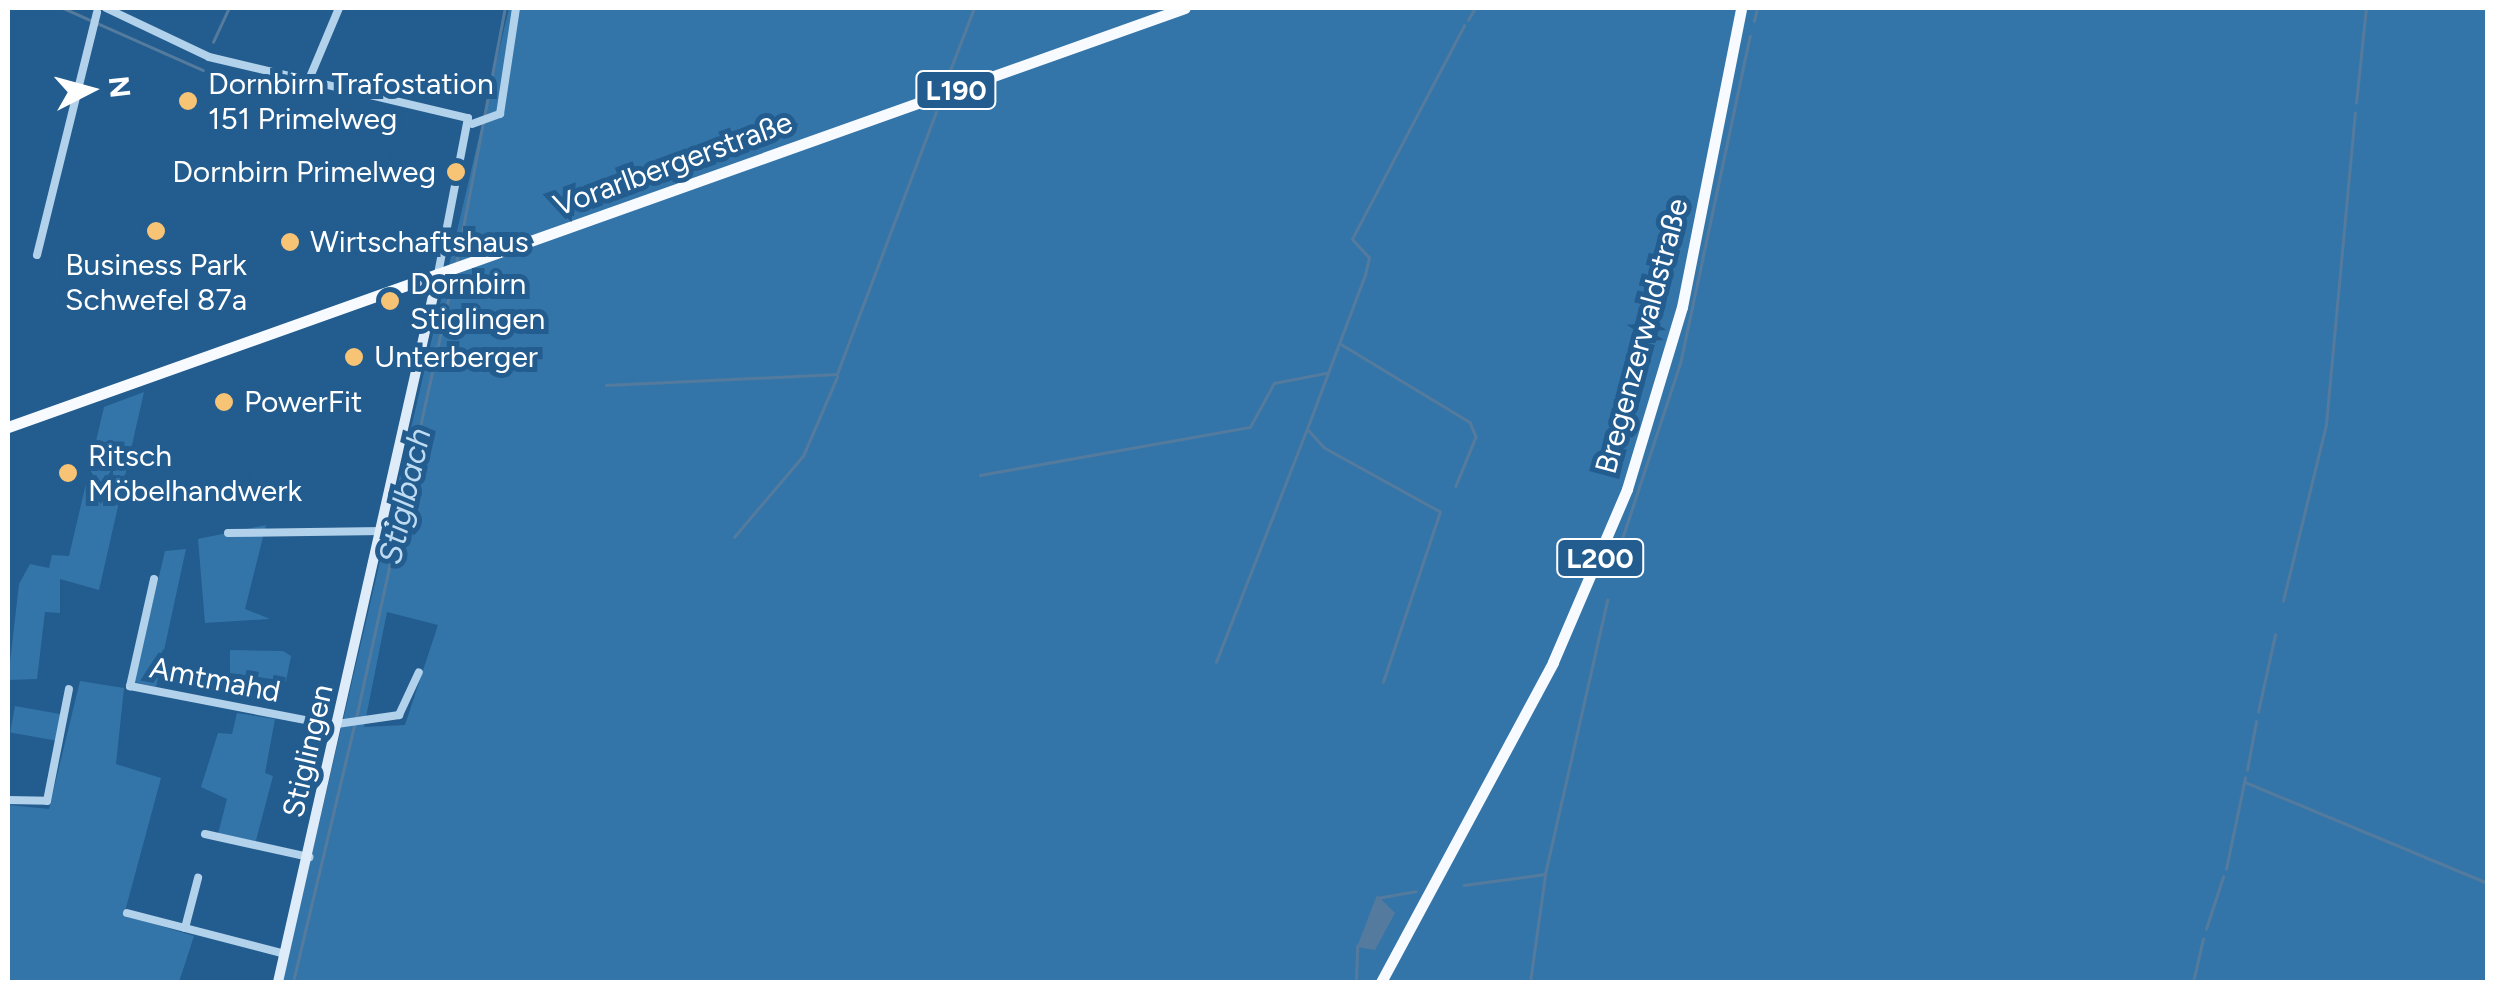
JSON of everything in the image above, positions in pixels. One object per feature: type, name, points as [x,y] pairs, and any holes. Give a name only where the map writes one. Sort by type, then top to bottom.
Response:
[{"type":"main road","name":"Vorarlbergerstraße","points":[[8,428],[1185,8]]},
{"type":"main road","name":"Bregenzerwaldstraße","points":[[1381,982],[1554,662],[1628,489],[1682,306],[1741,8]]},
{"type":"main road","name":"Stiglingen","points":[[278,982],[344,722],[382,531],[441,273]]},
{"type":"street","points":[[310,77],[339,8]]},
{"type":"street","points":[[476,122],[494,116],[516,8]]},
{"type":"street","points":[[37,255],[89,28],[102,10],[209,56],[462,113],[476,122]]},
{"type":"street","points":[[441,273],[476,122]]},
{"type":"street","points":[[228,533],[382,531]]},
{"type":"street","name":"Amtmahd","points":[[154,580],[130,686],[344,722]]},
{"type":"street","points":[[344,722],[362,722],[406,710],[419,672]]},
{"type":"street","points":[[8,800],[47,801],[70,689]]},
{"type":"street","points":[[206,834],[309,858]]},
{"type":"street","points":[[184,928],[198,878]]},
{"type":"street","points":[[127,913],[285,954]]},
{"type":"shaded area","points":[[509,8],[2487,8],[2487,982],[282,982]],"holes":[[[387,612],[438,625],[405,725],[364,727]]]},
{"type":"shaded area","points":[[144,392],[99,590],[60,579],[60,613],[45,612],[37,679],[8,680],[19,584],[30,564],[49,568],[52,555],[69,556],[104,407]]},
{"type":"shaded area","points":[[266,525],[245,609],[270,619],[205,623],[198,539]]},
{"type":"shaded area","points":[[186,549],[156,687],[134,682],[165,551]]},
{"type":"shaded area","points":[[230,650],[283,651],[291,656],[286,681],[230,673]]},
{"type":"shaded area","points":[[80,681],[124,688],[116,764],[161,778],[124,915],[194,936],[179,982],[8,982],[8,805],[49,809]]},
{"type":"shaded area","points":[[15,706],[61,714],[57,741],[10,733]]},
{"type":"shaded area","points":[[237,713],[275,719],[265,773],[273,776],[255,844],[218,834],[227,799],[201,787],[218,733],[232,734]]},
{"type":"shaded area","points":[[1377,895],[1395,913],[1375,950],[1357,947]]},
{"type":"waterway","points":[[63,8],[203,70]]},
{"type":"waterway","points":[[213,42],[229,8]]},
{"type":"waterway","name":"Stiglbach","points":[[456,264],[505,8]]},
{"type":"waterway","points":[[947,78],[974,8]]},
{"type":"waterway","points":[[1468,20],[1475,8]]},
{"type":"waterway","points":[[1754,21],[1757,8]]},
{"type":"waterway","points":[[2356,103],[2366,8]]},
{"type":"waterway","points":[[1383,682],[1440,512],[1324,448],[1307,429],[1365,275],[1369,258],[1352,239],[1464,26]]},
{"type":"waterway","points":[[1613,566],[1680,364],[1750,36]]},
{"type":"waterway","points":[[606,385],[837,374],[936,112]]},
{"type":"waterway","points":[[2283,601],[2326,424],[2355,113]]},
{"type":"waterway","name":"Stiglbach","points":[[356,718],[454,272]]},
{"type":"waterway","points":[[1341,344],[1470,422],[1476,437],[1456,486]]},
{"type":"waterway","points":[[980,475],[1250,427],[1274,383],[1326,373]]},
{"type":"waterway","points":[[734,537],[803,456],[837,377]]},
{"type":"waterway","points":[[1216,662],[1306,431]]},
{"type":"waterway","points":[[1464,885],[1545,874],[1607,600]]},
{"type":"waterway","points":[[2258,712],[2275,635]]},
{"type":"waterway","points":[[2247,770],[2256,722]]},
{"type":"waterway","name":"Stiglbach","points":[[293,982],[354,726]]},
{"type":"waterway","points":[[2226,869],[2245,778]]},
{"type":"waterway","points":[[2245,782],[2488,883]]},
{"type":"waterway","points":[[1530,982],[1545,875]]},
{"type":"waterway","points":[[2206,929],[2223,877]]},
{"type":"waterway","points":[[1377,898],[1415,891]]},
{"type":"waterway","points":[[2193,982],[2203,939]]},
{"type":"waterway","points":[[1356,982],[1357,946]]},
{"type":"place","name":"Dornbirn Trafostation 151 Primelweg","points":[[188,101]]},
{"type":"place","name":"Dornbirn Primelweg","points":[[456,172]]},
{"type":"place","name":"Business Park Schwefel 87a","points":[[156,231]]},
{"type":"place","name":"Wirtschaftshaus","points":[[290,242]]},
{"type":"place","name":"Dornbirn Stiglingen","points":[[390,301]]},
{"type":"place","name":"Unterberger","points":[[354,357]]},
{"type":"place","name":"PowerFit","points":[[224,402]]},
{"type":"place","name":"Ritsch Möbelhandwerk","points":[[68,473]]}]
